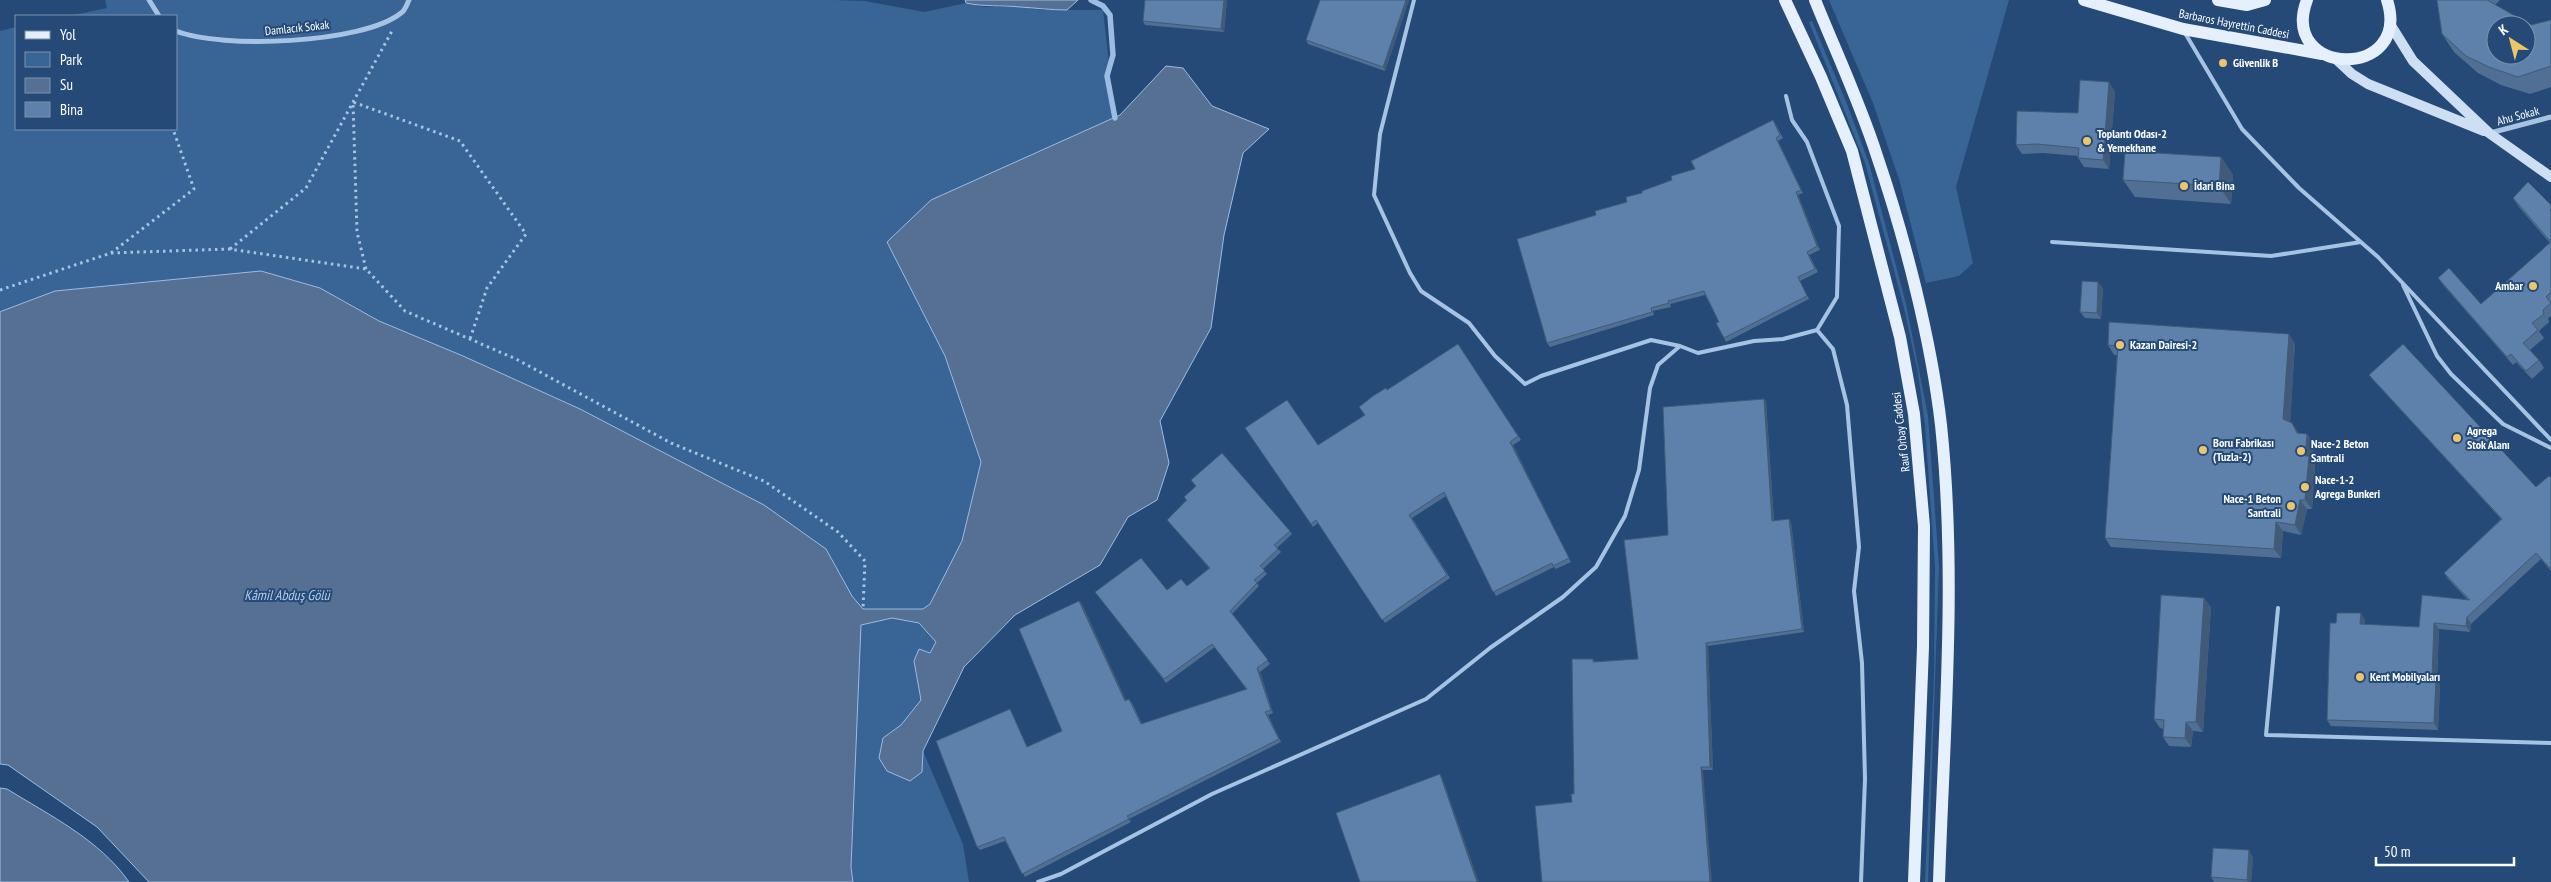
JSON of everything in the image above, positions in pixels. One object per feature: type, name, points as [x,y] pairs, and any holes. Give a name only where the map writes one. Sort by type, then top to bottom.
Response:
[{"type":"main road","name":"Rauf Orbay Caddesi","points":[[1785,0],[1821,77],[1852,151],[1886,279],[1914,414],[1924,535],[1923,647],[1914,882]]},
{"type":"main road","points":[[1815,0],[1865,121],[1891,198],[1922,323],[1941,422],[1947,490],[1948,565],[1939,882]]},
{"type":"main road","name":"Barbaros Hayrettin Caddesi","points":[[2084,0],[2183,29],[2322,54]]},
{"type":"main road","name":"Barbaros Hayrettin Caddesi","points":[[2218,0],[2247,5],[2265,0]]},
{"type":"main road","points":[[2307,0],[2303,21],[2306,34],[2313,45],[2322,54],[2336,60],[2351,61],[2365,57],[2377,49],[2386,38],[2390,24],[2391,3]]},
{"type":"street","points":[[149,0],[158,15]]},
{"type":"street","points":[[402,13],[409,0]]},
{"type":"street","name":"Damlacık Sokak","points":[[178,32],[192,37],[266,43],[368,30],[402,13]]},
{"type":"street","points":[[2390,24],[2413,61],[2490,134],[2551,177]]},
{"type":"street","points":[[2336,60],[2352,74],[2368,84],[2490,134]]},
{"type":"street","name":"Ahu Sokak","points":[[2490,134],[2551,117]]},
{"type":"lane","points":[[1414,0],[1380,134],[1374,195],[1410,273],[1421,291],[1469,322],[1495,356],[1525,384],[1541,376],[1652,340],[1680,346],[1698,353],[1754,341],[1783,339],[1818,330],[1837,297],[1839,226],[1807,142],[1792,120],[1786,96]]},
{"type":"lane","points":[[2183,29],[2242,129],[2299,188],[2361,242],[2400,280],[2551,440]]},
{"type":"lane","points":[[2052,242],[2270,256],[2361,242]]},
{"type":"lane","points":[[2400,280],[2437,356],[2451,374],[2503,424],[2551,448]]},
{"type":"lane","points":[[1818,330],[1833,349],[1847,405],[1859,547],[1854,591],[1862,663],[1864,779],[1861,882]]},
{"type":"lane","points":[[1038,882],[1062,874],[1212,794],[1426,699],[1490,648],[1563,597],[1596,567],[1625,516],[1638,470],[1650,388],[1658,365],[1680,346]]},
{"type":"lane","points":[[2278,608],[2266,735],[2551,743]]},
{"type":"path","points":[[229,249],[306,188],[402,13]]},
{"type":"path","points":[[354,102],[357,232],[366,269],[405,311],[516,359],[672,443],[764,481],[838,532],[865,561],[863,608]]},
{"type":"path","points":[[354,102],[460,141],[526,234],[487,288],[470,339]]},
{"type":"path","points":[[111,253],[194,189],[174,130]]},
{"type":"path","points":[[0,290],[111,253],[229,249],[366,269]]},
{"type":"green space","points":[[105,0],[834,0],[865,1],[924,12],[966,3],[984,7],[1020,7],[1043,10],[1103,10],[1115,118],[931,200],[945,356],[981,462],[962,541],[930,604],[924,609],[863,609],[764,505],[580,409],[463,356],[379,321],[320,288],[261,271],[55,291],[0,312],[0,31],[15,27],[15,130],[178,130],[178,15],[74,15],[107,8]]},
{"type":"green space","points":[[1829,0],[2009,0],[1956,187],[1973,263],[1959,276],[1926,283],[1899,179],[1873,103]]},
{"type":"green space","points":[[1812,21],[1847,104],[1869,163],[1906,304],[1928,416],[1939,566],[1928,882],[1925,882],[1934,676],[1935,567],[1925,425],[1918,373],[1904,308],[1865,163],[1809,22]]},
{"type":"green space","points":[[892,618],[919,623],[936,642],[930,653],[919,649],[914,661],[921,700],[901,725],[883,738],[922,772],[923,751],[963,844],[969,882],[853,882],[851,867],[860,627],[861,625]]},
{"type":"water","points":[[965,0],[1078,0],[1067,10],[979,5],[966,3]]},
{"type":"water","name":"Kâmil Abduş Gölü","points":[[1166,66],[1183,68],[1212,106],[1269,129],[1243,153],[1224,235],[1211,328],[1160,421],[1169,463],[1157,500],[1128,517],[1100,565],[1015,615],[964,667],[923,751],[922,772],[910,781],[887,771],[879,758],[883,738],[901,725],[921,700],[914,661],[919,649],[930,653],[936,642],[919,623],[892,618],[861,625],[851,867],[853,882],[149,882],[97,827],[8,765],[0,764],[0,312],[55,291],[261,271],[320,288],[379,321],[463,356],[580,409],[764,505],[826,549],[852,596],[863,609],[923,609],[930,604],[962,541],[981,462],[945,356],[887,242],[931,200],[1120,115]]},
{"type":"water","points":[[0,788],[7,789],[89,841],[104,853],[129,882],[0,882]]},
{"type":"building","points":[[1145,0],[1224,0],[1221,29],[1143,21]]},
{"type":"building","points":[[1320,0],[1406,0],[1383,67],[1306,40]]},
{"type":"building","points":[[2437,0],[2487,0],[2513,15],[2486,15],[2486,65],[2536,65],[2536,24],[2551,20],[2551,66],[2518,77],[2489,67],[2466,56],[2442,34]]},
{"type":"building","points":[[2080,80],[2109,82],[2103,160],[2078,158],[2079,148],[2037,144],[2016,145],[2017,111],[2078,113]]},
{"type":"building","points":[[1773,120],[1780,135],[1776,138],[1801,190],[1796,192],[1817,246],[1807,252],[1815,269],[1798,277],[1807,296],[1724,338],[1716,323],[1719,322],[1704,291],[1668,301],[1669,303],[1651,308],[1652,312],[1547,343],[1517,239],[1596,215],[1595,211],[1627,202],[1626,197],[1642,193],[1642,191],[1672,180],[1671,176],[1695,169],[1691,161]]},
{"type":"building","points":[[2125,151],[2221,157],[2219,186],[2123,180]]},
{"type":"building","points":[[2528,182],[2551,205],[2551,242],[2513,198]]},
{"type":"building","name":"Ambar","points":[[2551,242],[2551,292],[2546,297],[2551,303],[2543,310],[2544,314],[2532,323],[2538,330],[2523,343],[2539,360],[2526,371],[2511,354],[2507,357],[2438,278],[2449,268],[2481,304]]},
{"type":"building","points":[[2082,281],[2098,282],[2097,313],[2080,312]]},
{"type":"building","name":"Boru Fabrikası (Tuzla-2)","points":[[2109,322],[2289,334],[2283,419],[2292,423],[2297,433],[2307,434],[2305,456],[2309,456],[2305,500],[2300,500],[2295,525],[2276,522],[2274,549],[2105,538],[2118,346],[2108,345]]},
{"type":"building","points":[[1458,344],[1518,436],[1510,442],[1569,558],[1553,566],[1552,563],[1493,592],[1444,492],[1409,515],[1447,575],[1382,620],[1316,520],[1311,524],[1245,428],[1287,400],[1318,445],[1365,415],[1359,407],[1373,396],[1386,388],[1387,390]]},
{"type":"building","points":[[2403,344],[2536,487],[2549,476],[2551,478],[2551,569],[2536,553],[2467,617],[2466,626],[2434,623],[2432,678],[2436,679],[2434,723],[2327,720],[2330,623],[2336,623],[2337,613],[2361,613],[2360,624],[2419,627],[2422,595],[2470,600],[2444,573],[2502,519],[2369,375]]},
{"type":"building","points":[[1764,399],[1772,521],[1789,519],[1802,629],[1706,643],[1710,767],[1701,767],[1710,882],[1542,882],[1535,806],[1572,802],[1571,794],[1574,794],[1572,659],[1593,659],[1593,662],[1638,659],[1624,540],[1668,535],[1663,407]]},
{"type":"building","points":[[1222,453],[1290,531],[1274,545],[1278,549],[1260,566],[1265,571],[1254,580],[1257,583],[1230,611],[1268,660],[1257,668],[1271,710],[1265,712],[1279,739],[1127,816],[1129,819],[1022,874],[1004,837],[977,847],[936,741],[1010,709],[1027,747],[1062,731],[1019,629],[1079,601],[1125,701],[1129,699],[1141,724],[1247,689],[1212,644],[1164,679],[1095,592],[1141,558],[1167,590],[1181,579],[1187,586],[1210,568],[1167,520],[1187,500],[1184,497],[1196,486],[1191,480]]},
{"type":"building","points":[[2161,595],[2204,598],[2196,722],[2186,722],[2185,738],[2163,737],[2164,720],[2154,719]]},
{"type":"building","points":[[1440,774],[1477,882],[1360,882],[1336,813]]},
{"type":"building","points":[[2213,848],[2249,850],[2247,880],[2211,877]]},
{"type":"waterway","points":[[1091,0],[1103,6],[1110,15],[1113,55],[1107,76],[1115,118]]},
{"type":"place","name":"Güvenlik B","points":[[2223,63]]},
{"type":"place","name":"Toplantı Odası-2 & Yemekhane","points":[[2087,141]]},
{"type":"place","name":"İdari Bina","points":[[2184,186]]},
{"type":"place","name":"Ambar","points":[[2533,286]]},
{"type":"place","name":"Kazan Dairesi-2","points":[[2120,345]]},
{"type":"place","name":"Agrega Stok Alanı","points":[[2457,438]]},
{"type":"place","name":"Boru Fabrikası (Tuzla-2)","points":[[2203,450]]},
{"type":"place","name":"Nace-2 Beton Santrali","points":[[2301,451]]},
{"type":"place","name":"Nace-1-2 Agrega Bunkeri","points":[[2305,487]]},
{"type":"place","name":"Nace-1 Beton Santrali","points":[[2291,506]]},
{"type":"place","name":"Kent Mobilyaları","points":[[2360,677]]}]
